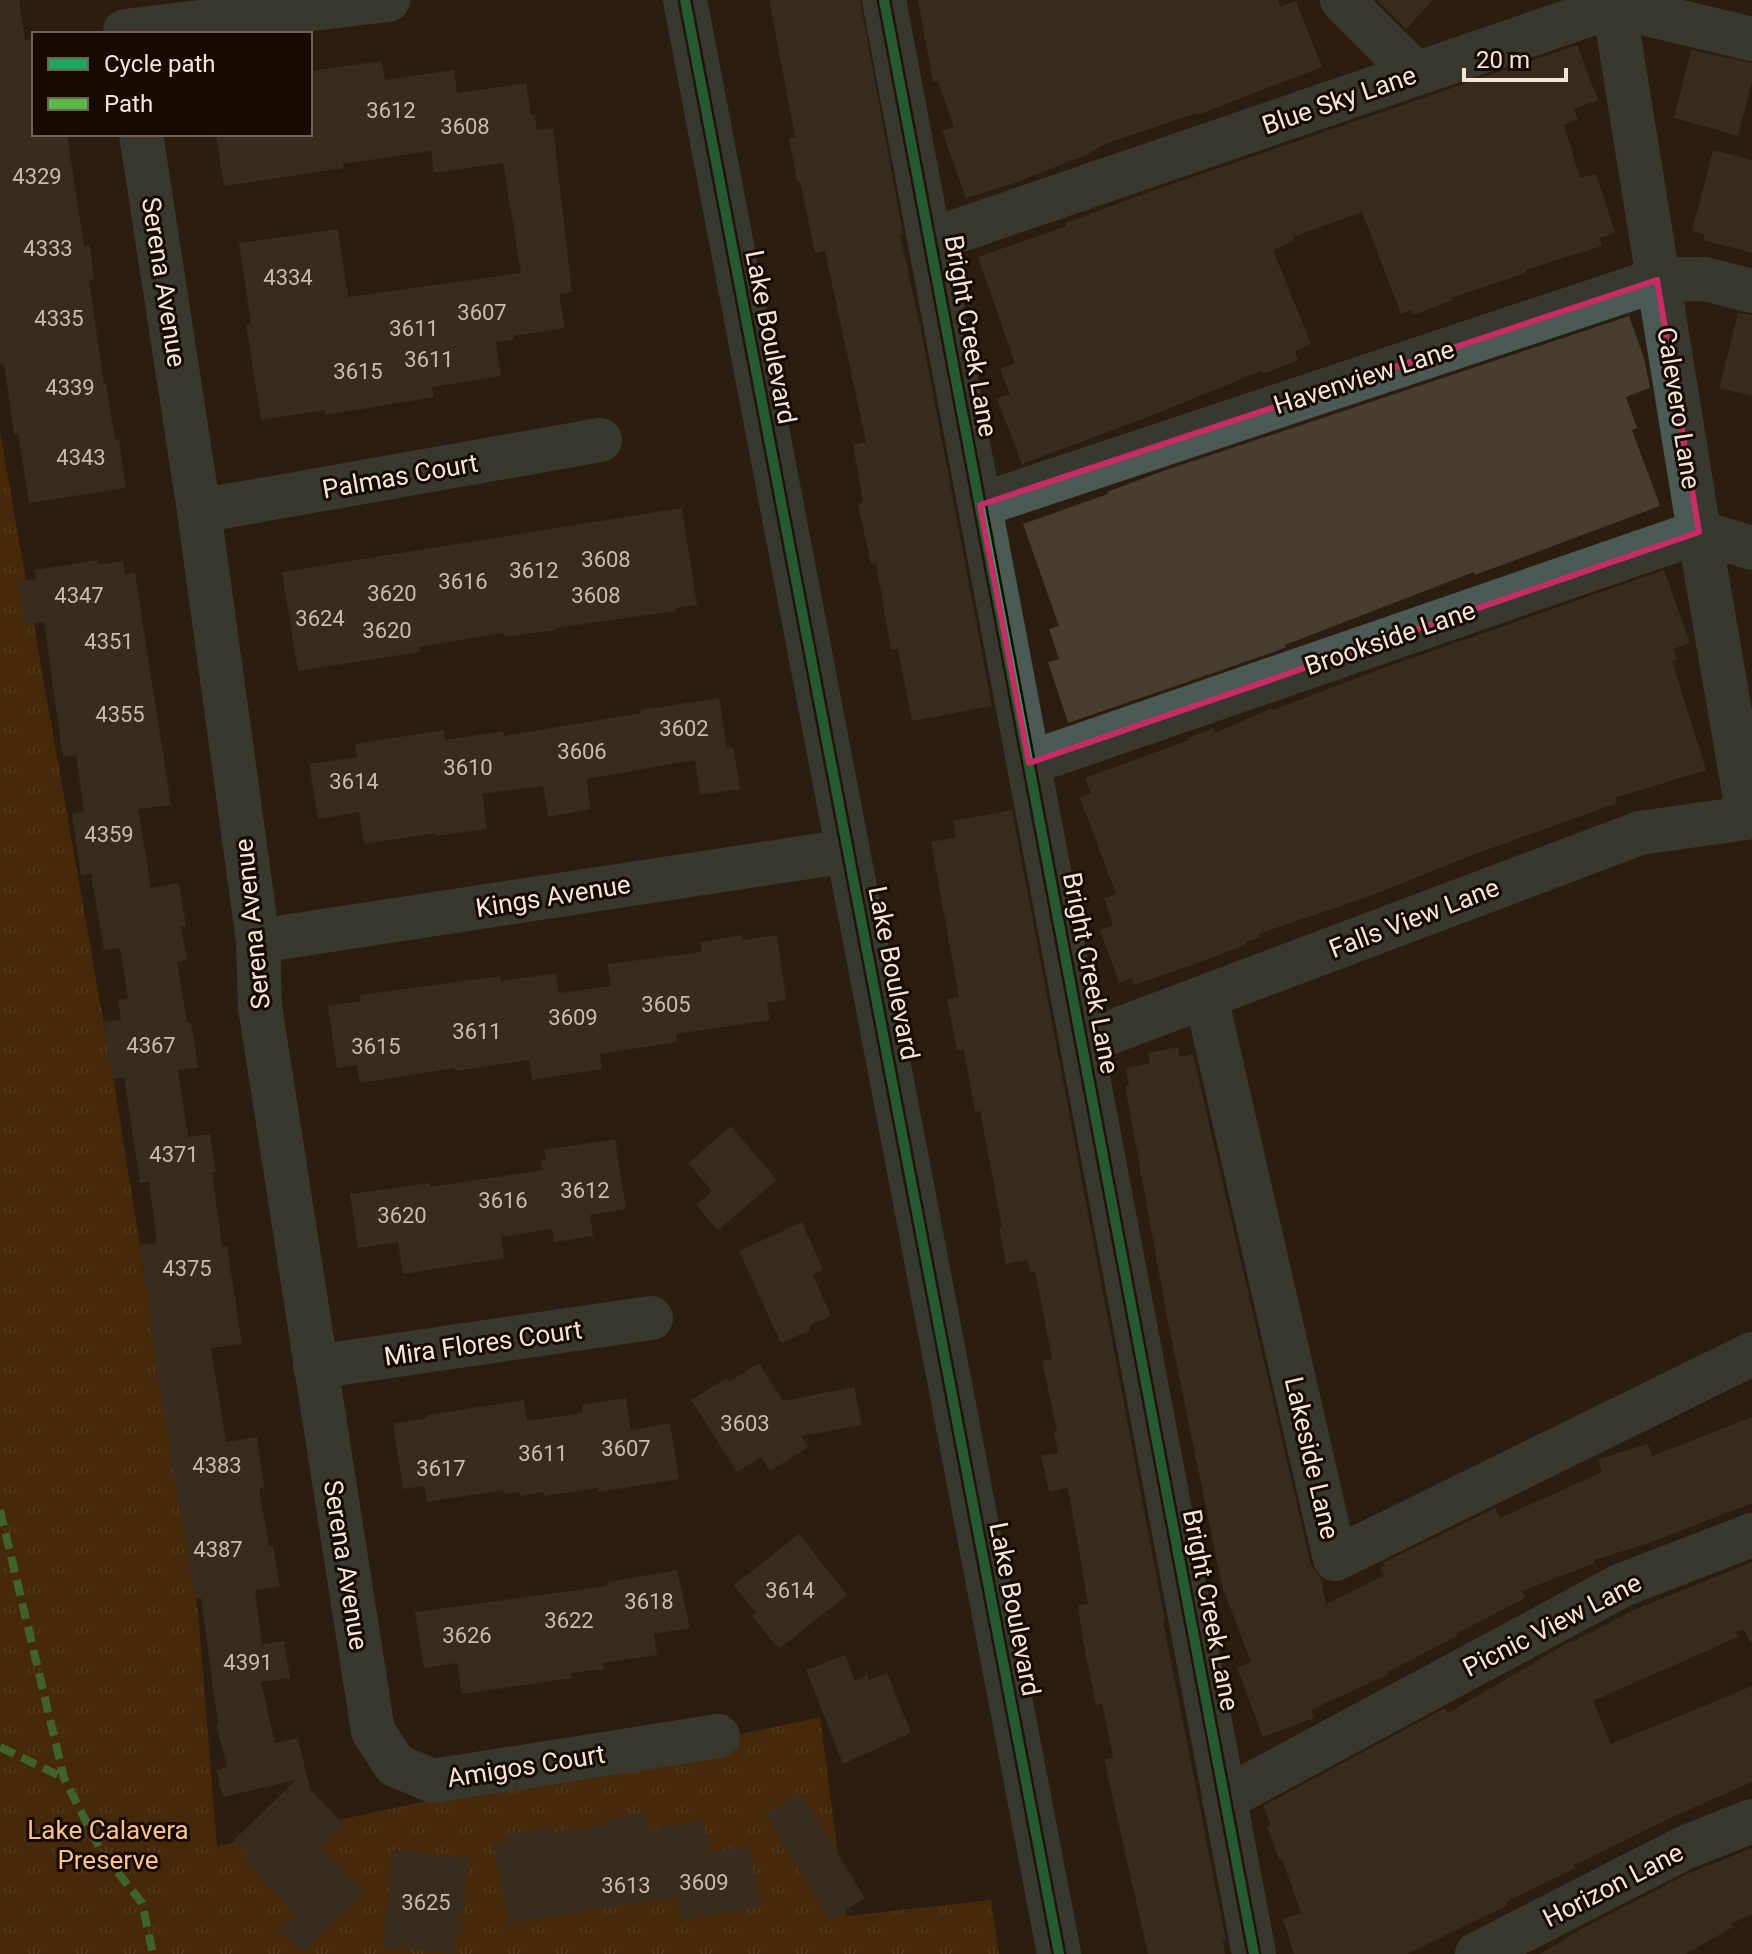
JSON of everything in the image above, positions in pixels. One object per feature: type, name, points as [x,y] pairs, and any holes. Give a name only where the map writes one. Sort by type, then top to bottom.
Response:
[{"type":"main road","name":"Lake Boulevard","points":[[685,0],[1059,1954]]},
{"type":"street","points":[[124,22],[388,0]]},
{"type":"street","name":"Bright Creek Lane","points":[[884,0],[1254,1954]]},
{"type":"street","points":[[1342,0],[1416,74]]},
{"type":"street","points":[[1614,3],[1752,39]]},
{"type":"street","name":"Blue Sky Lane","points":[[931,240],[1614,3]]},
{"type":"street","name":"Calevero Lane","points":[[1614,3],[1699,532],[1750,816]]},
{"type":"street","name":"Serena Avenue","points":[[141,136],[199,511],[258,941],[260,1007],[370,1713]]},
{"type":"street","name":"Havenview Lane","points":[[980,505],[1657,280],[1705,279],[1752,291]]},
{"type":"street","name":"Palmas Court","points":[[199,511],[600,440]]},
{"type":"street","points":[[1699,532],[1752,548]]},
{"type":"street","name":"Brookside Lane","points":[[1029,763],[1699,532]]},
{"type":"street","name":"Falls View Lane","points":[[1082,1043],[1640,833],[1750,816]]},
{"type":"street","name":"Kings Avenue","points":[[258,941],[848,851]]},
{"type":"street","name":"Lakeside Lane","points":[[1206,997],[1335,1559],[1752,1354]]},
{"type":"street","name":"Mira Flores Court","points":[[315,1367],[651,1318]]},
{"type":"street","name":"Picnic View Lane","points":[[1224,1799],[1622,1585],[1752,1535]]},
{"type":"street","name":"Amigos Court","points":[[370,1713],[373,1731],[395,1765],[433,1781],[718,1736]]},
{"type":"street","name":"Horizon Lane","points":[[1477,1954],[1684,1848],[1752,1821]]},
{"type":"highlighted area","points":[[1657,280],[1699,532],[1029,763],[980,505]]},
{"type":"green space","name":"Lake Calavera Preserve","points":[[0,432],[112,1070],[198,1612],[217,1846],[820,1717],[846,1916],[991,1900],[999,1954],[0,1954]]},
{"type":"building","points":[[0,0],[19,0],[25,40],[32,39],[32,136],[67,136],[84,246],[90,245],[94,279],[89,280],[104,384],[115,440],[119,439],[126,488],[29,503],[18,434],[14,434],[4,364],[0,365]]},
{"type":"building","points":[[769,0],[860,0],[903,234],[900,235],[922,335],[992,706],[912,721],[898,649],[891,650],[876,563],[871,564],[858,504],[863,502],[853,445],[866,442],[825,251],[815,253],[800,181],[797,181],[789,138],[795,137]]},
{"type":"building","points":[[918,0],[1278,0],[1280,7],[1296,1],[1322,67],[1197,115],[1103,145],[1015,183],[966,198],[942,131],[954,127],[938,81],[933,82]]},
{"type":"building","points":[[1377,0],[1433,0],[1406,29]]},
{"type":"building","points":[[1577,45],[1598,100],[1574,109],[1578,119],[1564,125],[1580,178],[1596,174],[1615,233],[1600,238],[1602,246],[1525,270],[1526,273],[1451,298],[1413,315],[1411,310],[1401,314],[1362,212],[1293,237],[1294,241],[1273,250],[1311,344],[1295,351],[1298,360],[1263,374],[1261,371],[1022,464],[997,399],[1010,394],[1000,369],[1015,363],[978,257],[1067,226],[1066,223],[1143,194]]},
{"type":"building","points":[[1691,50],[1752,63],[1752,81],[1738,136],[1674,118]]},
{"type":"building","points":[[382,61],[385,80],[454,70],[457,93],[526,83],[531,115],[535,115],[537,130],[553,128],[572,292],[559,294],[565,328],[513,336],[514,340],[496,342],[501,376],[432,387],[434,397],[325,415],[325,410],[261,420],[246,324],[251,324],[239,243],[338,229],[348,297],[521,273],[503,163],[434,173],[431,151],[224,186],[216,136],[312,136],[312,71]]},
{"type":"building","points":[[1713,150],[1752,160],[1752,253],[1703,240],[1705,235],[1692,231]]},
{"type":"building","points":[[1738,313],[1752,315],[1752,396],[1719,388]]},
{"type":"building","points":[[1629,316],[1644,358],[1650,388],[1626,397],[1637,428],[1632,430],[1660,506],[1475,575],[1474,572],[1271,653],[1068,723],[1048,662],[1059,659],[1049,629],[1059,626],[1023,524],[1160,472]]},
{"type":"building","points":[[682,508],[697,605],[556,630],[505,637],[504,633],[419,647],[420,652],[298,671],[282,572]]},
{"type":"building","points":[[98,560],[98,565],[123,561],[125,574],[135,573],[171,805],[138,809],[151,888],[179,883],[186,926],[181,926],[187,960],[177,962],[198,1067],[178,1070],[188,1137],[210,1134],[222,1247],[227,1246],[242,1344],[211,1348],[226,1442],[257,1437],[264,1487],[259,1488],[269,1547],[273,1546],[280,1586],[255,1590],[262,1644],[284,1641],[290,1678],[261,1682],[275,1743],[298,1738],[310,1789],[344,1825],[321,1848],[364,1893],[302,1952],[280,1929],[295,1914],[244,1861],[249,1856],[234,1840],[296,1780],[223,1797],[216,1770],[227,1767],[216,1724],[201,1598],[195,1598],[178,1498],[149,1323],[152,1322],[140,1245],[157,1243],[149,1182],[140,1183],[124,1077],[112,1079],[104,1022],[121,1020],[118,1000],[128,999],[120,948],[104,950],[91,874],[81,876],[72,814],[84,812],[76,755],[63,757],[44,622],[24,625],[17,582],[36,579],[34,570]]},
{"type":"building","points":[[1664,570],[1690,643],[1673,649],[1677,660],[1672,661],[1706,770],[1615,798],[1617,803],[1370,896],[1258,934],[1260,938],[1246,942],[1246,945],[1186,967],[1134,985],[1132,978],[1119,983],[1100,930],[1113,925],[1104,898],[1116,894],[1080,798],[1091,793],[1085,778],[1189,740],[1213,728],[1215,733],[1272,708]]},
{"type":"building","points":[[719,698],[727,748],[733,747],[740,789],[700,795],[695,760],[586,779],[591,809],[548,817],[543,786],[482,794],[487,829],[364,844],[359,812],[318,819],[309,764],[357,757],[355,744],[444,730],[445,740],[503,731],[504,736]]},
{"type":"building","points":[[1012,810],[1163,1621],[1226,1940],[1223,1941],[1225,1954],[1148,1954],[1104,1759],[1113,1757],[1102,1703],[1096,1705],[1083,1641],[1078,1605],[1088,1604],[1068,1488],[1049,1492],[1041,1456],[1058,1453],[1054,1432],[1057,1431],[1042,1361],[1052,1359],[1035,1271],[1030,1272],[1028,1260],[1006,1264],[980,1111],[975,1112],[964,1050],[957,1051],[947,999],[959,997],[931,842],[956,837],[953,821]]},
{"type":"building","points":[[743,935],[743,940],[777,935],[786,1000],[767,1003],[770,1020],[676,1034],[677,1042],[600,1054],[602,1069],[532,1080],[529,1060],[360,1083],[357,1065],[337,1068],[328,1006],[361,1001],[360,995],[500,976],[501,981],[556,973],[559,993],[611,986],[607,964],[702,952],[700,942]]},
{"type":"building","points":[[1178,1047],[1180,1057],[1193,1054],[1311,1565],[1321,1579],[1326,1604],[1384,1576],[1380,1568],[1385,1566],[1383,1563],[1495,1508],[1500,1518],[1602,1472],[1598,1459],[1648,1444],[1652,1456],[1752,1417],[1752,1503],[1652,1542],[1594,1560],[1595,1563],[1522,1591],[1525,1598],[1389,1674],[1311,1710],[1314,1718],[1263,1737],[1237,1668],[1251,1662],[1222,1586],[1168,1322],[1125,1086],[1129,1085],[1126,1068],[1150,1063],[1148,1053]]},
{"type":"building","points":[[731,1126],[777,1180],[718,1230],[696,1205],[712,1191],[688,1163]]},
{"type":"building","points":[[615,1139],[626,1209],[590,1215],[593,1236],[554,1242],[552,1229],[501,1237],[504,1258],[403,1274],[398,1242],[358,1248],[350,1194],[429,1183],[430,1187],[543,1170],[541,1160],[546,1160],[544,1150]]},
{"type":"building","points":[[802,1222],[823,1270],[813,1275],[831,1316],[781,1343],[739,1251]]},
{"type":"building","points":[[759,1363],[783,1401],[854,1387],[862,1425],[801,1436],[809,1447],[770,1471],[761,1457],[737,1472],[691,1400]]},
{"type":"building","points":[[626,1398],[631,1430],[670,1423],[679,1479],[598,1492],[598,1488],[544,1496],[544,1492],[520,1496],[520,1492],[504,1494],[503,1490],[427,1502],[424,1486],[403,1489],[393,1424],[427,1418],[427,1415],[524,1400],[527,1421],[583,1413],[582,1405]]},
{"type":"building","points":[[799,1534],[847,1595],[779,1649],[752,1616],[756,1613],[734,1585]]},
{"type":"building","points":[[1752,1562],[1752,1642],[1744,1629],[1736,1632],[1738,1637],[1593,1701],[1611,1744],[1752,1686],[1752,1782],[1574,1865],[1576,1868],[1506,1902],[1508,1905],[1407,1954],[1294,1954],[1283,1919],[1301,1913],[1267,1827],[1271,1825],[1263,1806],[1445,1708],[1448,1713],[1573,1640],[1634,1610]]},
{"type":"building","points":[[677,1570],[690,1628],[654,1634],[657,1655],[603,1663],[604,1669],[571,1673],[572,1678],[462,1694],[457,1663],[424,1668],[415,1612],[607,1586],[607,1582]]},
{"type":"building","points":[[845,1655],[855,1681],[867,1675],[869,1680],[887,1673],[911,1733],[843,1764],[806,1670]]},
{"type":"building","points":[[800,1792],[865,1898],[830,1920],[765,1814]]},
{"type":"building","points":[[646,1813],[648,1830],[704,1820],[709,1852],[749,1846],[760,1907],[680,1920],[677,1897],[508,1923],[493,1844],[510,1841],[509,1834],[552,1826],[553,1832],[605,1825],[604,1819]]},
{"type":"building","points":[[1752,1848],[1752,1914],[1686,1954],[1540,1954],[1689,1873]]},
{"type":"building","points":[[393,1850],[468,1858],[461,1936],[455,1935],[454,1954],[383,1947]]},
{"type":"marked path","points":[[0,1510],[64,1778],[101,1851],[142,1903],[153,1954]]},
{"type":"marked path","points":[[0,1747],[64,1778]]},
{"type":"cycle path","points":[[685,0],[1059,1954]]},
{"type":"cycle path","points":[[884,0],[1254,1954]]}]
